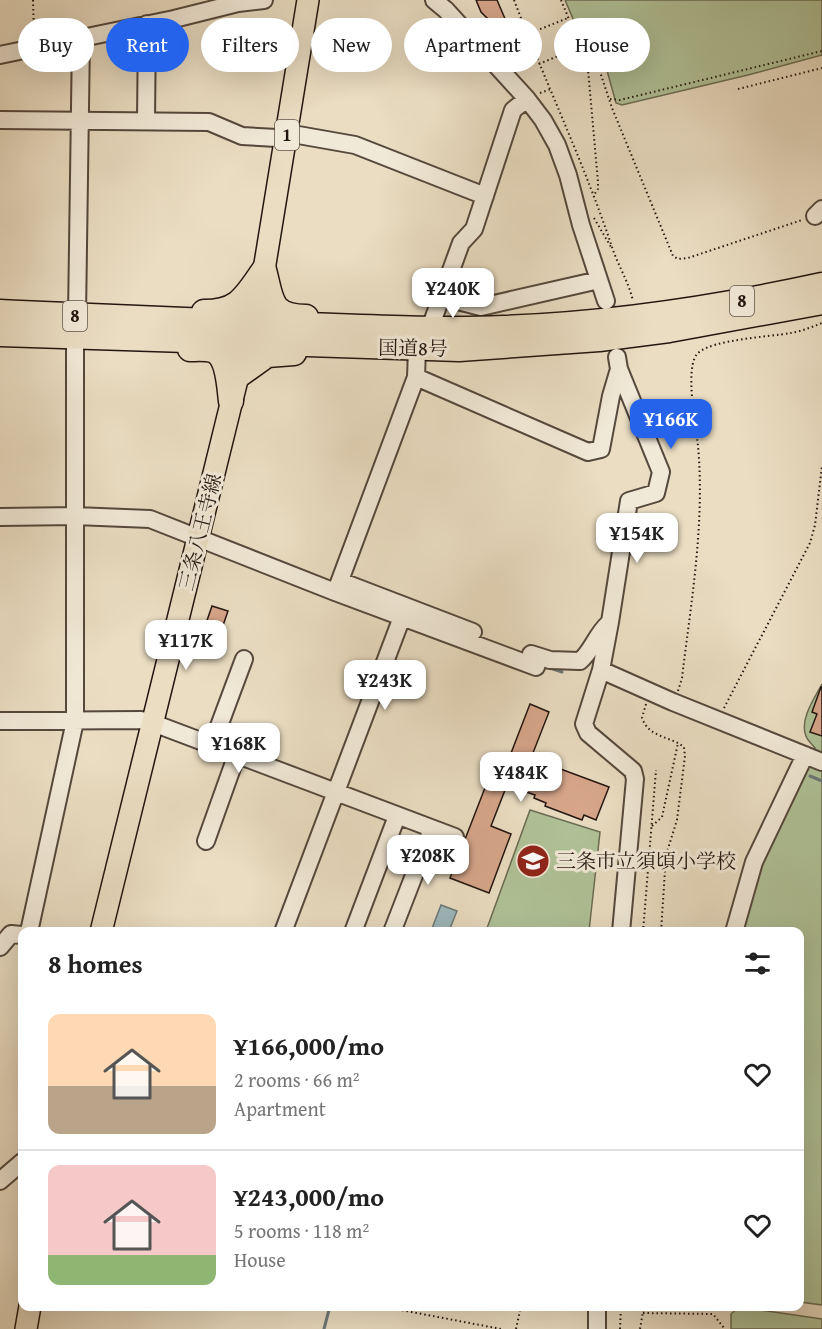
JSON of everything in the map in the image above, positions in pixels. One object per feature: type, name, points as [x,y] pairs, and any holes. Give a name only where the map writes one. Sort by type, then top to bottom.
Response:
[{"type":"highway","points":[[149,319],[169,312],[222,312],[245,297],[264,270]]},
{"type":"highway","points":[[264,270],[273,303],[284,315],[350,318],[366,327]]},
{"type":"highway","name":"国道8号","points":[[0,334],[149,319],[339,345],[459,349],[599,339],[721,305],[822,285]]},
{"type":"highway","name":"国道8号","points":[[0,312],[76,326],[124,338],[366,327],[502,328],[598,321],[666,322],[758,316],[822,302]]},
{"type":"highway","points":[[124,338],[158,348],[216,352],[226,371],[231,401]]},
{"type":"highway","points":[[239,375],[267,355],[276,353],[326,354],[339,345]]},
{"type":"main road","name":"1","points":[[249,332],[264,270],[308,0]]},
{"type":"main road","name":"三条八王寺線","points":[[102,927],[249,332]]},
{"type":"main road","points":[[26,1329],[29,1311]]},
{"type":"street","points":[[173,18],[238,3],[264,0]]},
{"type":"street","points":[[434,0],[446,10],[527,99],[543,120],[557,146],[568,175],[606,301]]},
{"type":"street","points":[[0,55],[18,51]]},
{"type":"street","points":[[30,927],[75,721],[76,326],[81,72]]},
{"type":"street","points":[[146,121],[147,72]]},
{"type":"street","points":[[430,328],[461,243],[474,230],[513,110],[527,99]]},
{"type":"street","points":[[0,120],[209,122],[242,136],[277,138],[287,133],[355,145],[485,196]]},
{"type":"street","points":[[442,297],[480,307],[599,280]]},
{"type":"street","points":[[338,586],[416,377],[417,349]]},
{"type":"street","points":[[416,377],[588,452],[602,448],[618,363],[662,472],[656,493],[629,501],[601,670],[584,724],[588,733],[633,771],[635,779],[621,927]]},
{"type":"street","points":[[0,517],[75,516],[150,519],[539,657],[566,662],[580,661],[585,657],[601,631],[610,622]]},
{"type":"street","points":[[338,586],[402,617],[536,667],[539,657]]},
{"type":"street","points":[[285,927],[402,617]]},
{"type":"street","points":[[212,745],[244,659]]},
{"type":"street","points":[[601,670],[673,702],[822,762]]},
{"type":"street","points":[[0,721],[141,720],[153,723],[455,837]]},
{"type":"street","points":[[206,841],[237,754]]},
{"type":"street","points":[[735,927],[754,862],[805,755]]},
{"type":"street","points":[[355,927],[398,816]]},
{"type":"street","points":[[394,927],[432,829]]},
{"type":"street","points":[[0,947],[11,934],[18,935]]},
{"type":"street","points":[[0,1181],[18,1165]]},
{"type":"street","points":[[597,1311],[597,1329]]},
{"type":"path","points":[[33,0],[33,18]]},
{"type":"path","points":[[514,0],[521,18]]},
{"type":"path","points":[[561,0],[568,18]]},
{"type":"path","points":[[610,99],[620,100],[822,51]]},
{"type":"path","points":[[738,88],[822,68]]},
{"type":"path","points":[[542,70],[629,287],[632,307]]},
{"type":"path","points":[[588,72],[598,182],[598,189],[594,195]]},
{"type":"path","points":[[600,72],[612,108],[673,256],[678,259],[688,258],[818,212]]},
{"type":"path","points":[[546,91],[551,89]]},
{"type":"path","points":[[593,215],[614,250]]},
{"type":"path","points":[[673,702],[682,678],[698,538],[699,459],[691,383],[692,363],[696,355],[711,346],[792,333],[822,323]]},
{"type":"path","points":[[718,720],[810,543],[815,525],[822,466]]},
{"type":"path","points":[[649,692],[642,718],[644,723],[659,736],[684,747],[685,765],[677,820],[666,855],[661,927]]},
{"type":"path","points":[[651,827],[662,816],[678,743]]},
{"type":"path","points":[[642,927],[656,770]]},
{"type":"path","points":[[406,1311],[501,1329]]},
{"type":"path","points":[[516,1329],[520,1311]]},
{"type":"path","points":[[621,1311],[621,1329]]},
{"type":"path","points":[[640,1329],[643,1313],[713,1314],[724,1328]]},
{"type":"green space","points":[[565,0],[822,0],[822,55],[622,105],[616,103],[607,72],[650,72],[650,18],[573,18]]},
{"type":"green space","points":[[822,684],[822,1305],[804,1303],[804,927],[741,927],[753,884],[815,748],[804,730],[809,709]]},
{"type":"green space","points":[[530,810],[600,832],[589,927],[487,927]]},
{"type":"green space","points":[[734,1311],[767,1311],[822,1319],[822,1329],[731,1329],[731,1314]]},
{"type":"water","points":[[441,905],[457,911],[451,927],[433,927]]},
{"type":"building","points":[[476,0],[497,0],[505,18],[487,18],[481,12]]},
{"type":"building","points":[[212,606],[228,611],[219,637],[203,632]]},
{"type":"building","points":[[821,687],[822,736],[810,732],[817,714],[812,712]]},
{"type":"building","points":[[530,704],[549,712],[531,758],[609,787],[596,820],[584,815],[582,820],[545,806],[546,803],[534,798],[535,795],[507,785],[491,826],[511,834],[489,893],[450,878],[495,762],[506,766]]},
{"type":"waterway","points":[[550,668],[562,672]]},
{"type":"waterway","points":[[810,776],[822,781]]},
{"type":"waterway","points":[[324,1329],[329,1311]]},
{"type":"place","name":"三条市立須頃小学校","points":[[533,861]]}]
